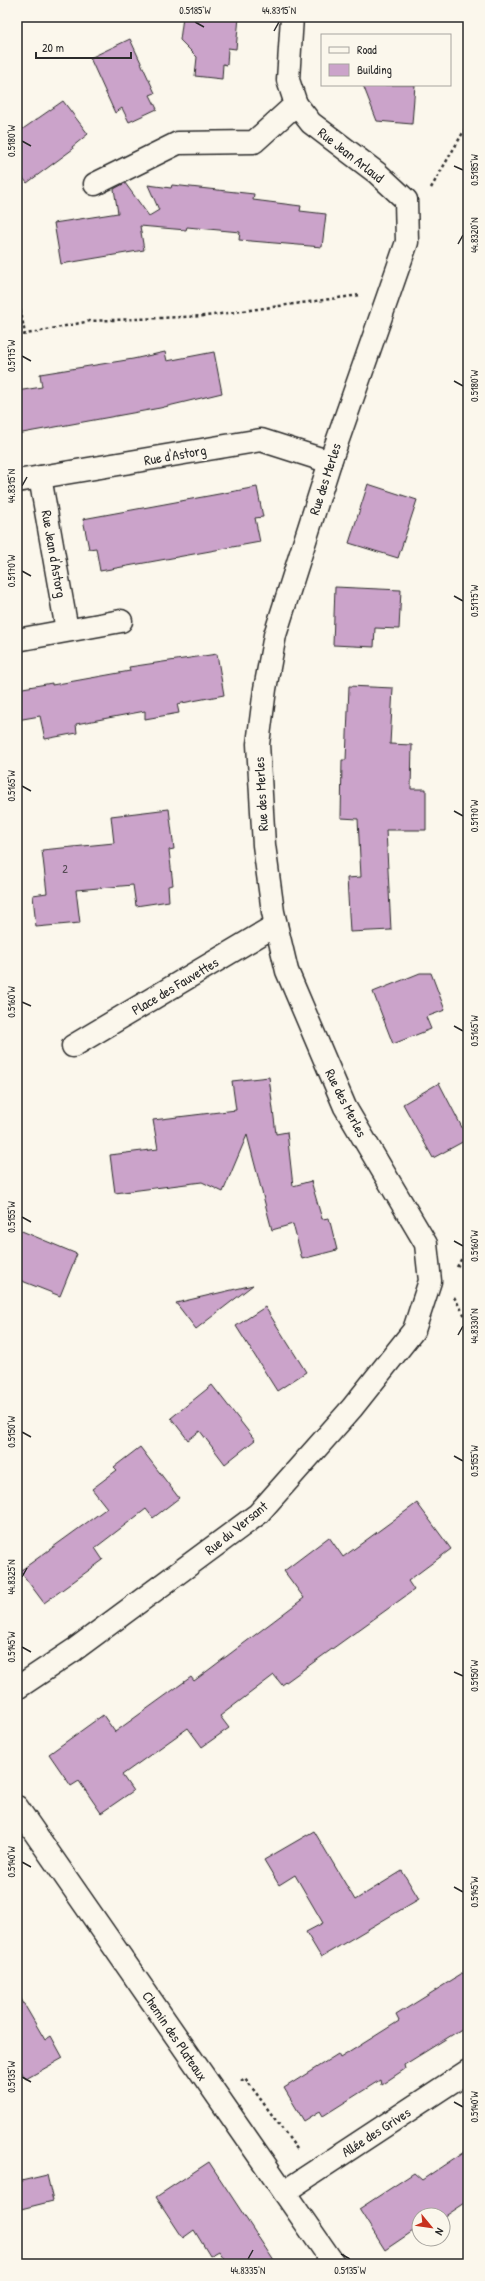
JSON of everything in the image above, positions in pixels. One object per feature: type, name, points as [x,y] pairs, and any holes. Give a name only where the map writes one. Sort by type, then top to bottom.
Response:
[{"type":"street","name":"Rue Jean Arlaud","points":[[292,17],[288,80],[296,104],[311,123],[377,173],[406,200]]},
{"type":"street","points":[[95,184],[178,143],[254,142],[296,104]]},
{"type":"street","points":[[390,290],[407,242],[406,200]]},
{"type":"street","name":"Rue des Merles","points":[[390,290],[330,462],[275,636],[265,690],[258,744],[264,845],[276,926],[287,971],[345,1107],[426,1244],[430,1281]]},
{"type":"street","name":"Rue d'Astorg","points":[[17,481],[261,440],[330,462]]},
{"type":"street","name":"Rue Jean d'Astorg","points":[[40,477],[67,630]]},
{"type":"street","points":[[17,640],[121,621]]},
{"type":"street","name":"Place des Fauvettes","points":[[73,1046],[276,926]]},
{"type":"street","name":"Rue du Versant","points":[[17,1688],[74,1650],[258,1514],[352,1408],[414,1330],[430,1281]]},
{"type":"street","name":"Chemin des Plateaux","points":[[17,1807],[334,2264]]},
{"type":"street","name":"Allée des Grives","points":[[284,2192],[468,2071]]},
{"type":"path","points":[[406,200],[431,189],[468,124]]},
{"type":"path","points":[[17,336],[90,321],[206,316],[390,290]]},
{"type":"path","points":[[17,292],[25,334]]},
{"type":"path","points":[[450,1292],[468,1321]]},
{"type":"path","points":[[218,2098],[245,2078],[296,2150],[302,2147]]},
{"type":"building","points":[[183,17],[239,17],[236,49],[228,48],[227,65],[223,64],[222,79],[195,76],[197,57],[180,40]]},
{"type":"building","points":[[130,39],[155,93],[150,95],[157,109],[129,122],[122,108],[115,113],[90,58]]},
{"type":"building","points":[[363,86],[415,86],[412,124],[377,121]]},
{"type":"building","points":[[63,101],[88,134],[72,147],[73,149],[27,183],[17,170],[17,133]]},
{"type":"building","points":[[125,183],[149,216],[159,210],[148,185],[171,188],[172,185],[254,194],[253,200],[301,206],[300,211],[326,214],[322,247],[239,240],[240,232],[187,227],[186,230],[140,226],[144,250],[61,264],[54,223],[118,213],[114,189]]},
{"type":"building","points":[[165,352],[167,361],[214,352],[222,393],[160,408],[17,434],[17,391],[42,387],[40,374],[133,359]]},
{"type":"building","points":[[368,484],[417,500],[398,558],[349,543]]},
{"type":"building","points":[[257,487],[263,517],[255,518],[260,542],[100,571],[96,548],[89,549],[83,519]]},
{"type":"building","points":[[335,587],[401,590],[399,629],[375,628],[374,647],[333,645]]},
{"type":"building","points":[[217,654],[224,695],[177,704],[179,713],[145,719],[145,711],[76,724],[77,733],[45,739],[40,716],[17,720],[17,689],[52,683],[52,685],[130,671],[129,667]]},
{"type":"building","points":[[349,686],[393,688],[390,744],[412,745],[411,789],[426,789],[426,830],[386,830],[391,930],[350,932],[347,878],[361,877],[358,819],[341,818],[342,760],[346,760]]},
{"type":"building","points":[[169,809],[174,849],[169,850],[173,885],[168,886],[169,901],[136,906],[133,885],[76,890],[80,923],[36,927],[33,895],[47,893],[42,850],[114,843],[111,816]]},
{"type":"building","points":[[420,973],[431,973],[445,1010],[426,1017],[431,1029],[393,1044],[373,992]]},
{"type":"building","points":[[269,1077],[276,1134],[287,1132],[293,1186],[311,1181],[322,1219],[329,1218],[337,1250],[302,1259],[293,1224],[272,1230],[247,1135],[223,1192],[202,1182],[115,1193],[110,1155],[158,1149],[153,1120],[236,1110],[232,1081]]},
{"type":"building","points":[[439,1083],[468,1139],[433,1158],[403,1104]]},
{"type":"building","points":[[17,1229],[77,1254],[60,1296],[17,1279]]},
{"type":"building","points":[[253,1285],[196,1329],[176,1303]]},
{"type":"building","points":[[265,1307],[306,1372],[277,1391],[236,1326]]},
{"type":"building","points":[[212,1385],[255,1440],[225,1464],[200,1431],[188,1440],[171,1418]]},
{"type":"building","points":[[140,1447],[179,1498],[153,1518],[146,1509],[95,1548],[103,1560],[44,1603],[20,1571],[107,1508],[92,1489],[117,1470],[114,1467]]},
{"type":"building","points":[[417,1503],[451,1549],[408,1581],[414,1590],[282,1685],[274,1675],[220,1716],[229,1728],[202,1747],[188,1728],[122,1775],[133,1791],[101,1813],[79,1781],[71,1786],[49,1754],[103,1715],[115,1732],[191,1677],[194,1681],[304,1598],[284,1571],[329,1537],[343,1557]]},
{"type":"building","points":[[314,1831],[355,1900],[402,1871],[419,1899],[321,1957],[306,1932],[323,1923],[295,1875],[279,1885],[264,1860]]},
{"type":"building","points":[[468,1970],[468,2025],[404,2065],[405,2069],[381,2085],[380,2080],[323,2116],[320,2111],[304,2121],[284,2088],[338,2054],[340,2058],[399,2021],[396,2015]]},
{"type":"building","points":[[17,1992],[45,2040],[51,2036],[63,2058],[26,2079],[17,2065]]},
{"type":"building","points":[[468,2149],[468,2201],[451,2212],[451,2207],[411,2207],[411,2232],[385,2250],[359,2209],[414,2173],[422,2180]]},
{"type":"building","points":[[209,2162],[276,2264],[228,2264],[219,2251],[210,2256],[194,2230],[183,2238],[156,2197]]},
{"type":"building","points":[[47,2175],[53,2201],[17,2210],[17,2182]]}]
